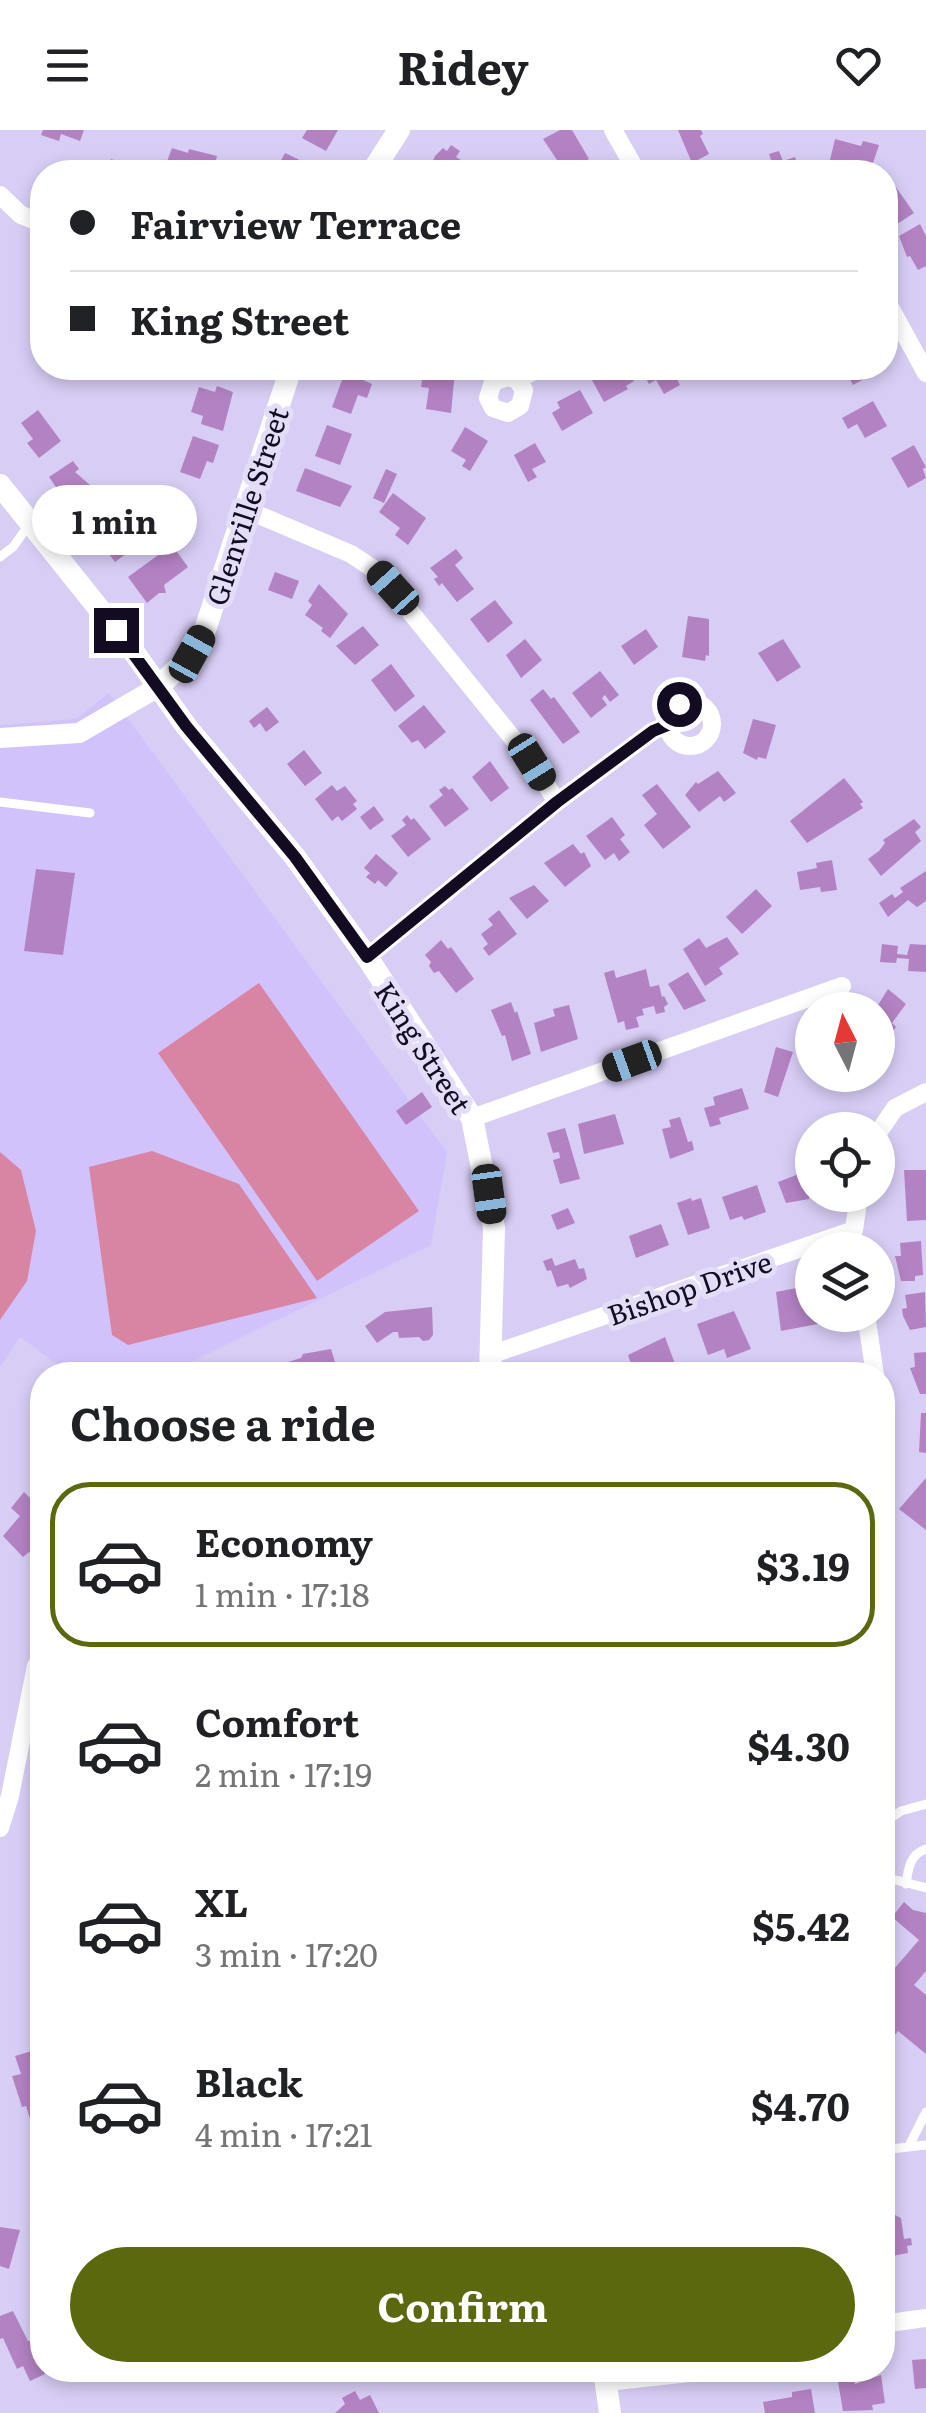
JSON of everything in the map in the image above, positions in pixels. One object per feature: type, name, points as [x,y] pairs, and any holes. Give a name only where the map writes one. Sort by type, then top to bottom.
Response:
[{"type":"main road","points":[[380,160],[400,130]]},
{"type":"main road","name":"Glenville Street","points":[[158,687],[192,654],[203,636],[288,380]]},
{"type":"main road","name":"King Street","points":[[0,485],[295,857],[367,957],[472,1118],[494,1228],[490,1362]]},
{"type":"main road","points":[[606,2382],[610,2413]]},
{"type":"street","points":[[614,130],[630,160]]},
{"type":"street","points":[[0,194],[21,215],[30,218]]},
{"type":"street","points":[[898,322],[926,373]]},
{"type":"street","points":[[246,510],[351,554],[378,572],[532,762],[557,802]]},
{"type":"street","points":[[0,738],[80,733],[158,687]]},
{"type":"street","points":[[367,957],[557,802],[653,731],[668,725]]},
{"type":"street","points":[[472,1118],[842,986]]},
{"type":"street","points":[[892,1112],[926,1092]]},
{"type":"street","points":[[854,1230],[857,1212]]},
{"type":"street","name":"Bishop Drive","points":[[498,1362],[854,1230]]},
{"type":"street","points":[[869,1332],[873,1362]]},
{"type":"street","points":[[0,1828],[30,1696]]},
{"type":"street","points":[[895,2322],[926,2318]]},
{"type":"lane","points":[[0,558],[31,521]]},
{"type":"lane","points":[[0,802],[90,813]]},
{"type":"lane","points":[[895,1815],[926,1804]]},
{"type":"lane","points":[[906,1884],[910,1862],[918,1851],[926,1849]]},
{"type":"lane","points":[[895,1883],[926,1888]]},
{"type":"lane","points":[[910,2146],[926,2101]]},
{"type":"lane","points":[[895,2148],[926,2145]]},
{"type":"shaded area","points":[[109,693],[447,1152],[431,1245],[191,1362],[54,1362],[20,1337],[0,1367],[0,725],[76,719]]},
{"type":"shaded area","points":[[259,983],[419,1211],[317,1281],[158,1053]]},
{"type":"shaded area","points":[[152,1151],[239,1184],[317,1298],[128,1345],[112,1335],[89,1167]]},
{"type":"shaded area","points":[[0,1152],[21,1170],[36,1231],[27,1281],[0,1320]]},
{"type":"building","points":[[43,130],[84,130],[80,141],[61,134],[59,141],[41,135]]},
{"type":"building","points":[[307,130],[338,130],[326,151],[302,138]]},
{"type":"building","points":[[560,130],[572,130],[589,159],[557,160],[543,139]]},
{"type":"building","points":[[678,130],[701,130],[703,134],[700,136],[709,154],[691,160]]},
{"type":"building","points":[[835,139],[861,146],[863,141],[879,145],[874,160],[830,160]]},
{"type":"building","points":[[451,145],[460,151],[456,157],[461,160],[433,160],[443,148],[447,151]]},
{"type":"building","points":[[172,148],[217,156],[216,160],[168,160]]},
{"type":"building","points":[[779,151],[783,160],[771,160],[769,154]]},
{"type":"building","points":[[285,153],[300,160],[281,160]]},
{"type":"building","points":[[898,190],[914,213],[898,223]]},
{"type":"building","points":[[920,224],[926,236],[926,266],[918,270],[907,257],[899,236]]},
{"type":"building","points":[[342,380],[372,384],[367,398],[358,395],[351,414],[332,407]]},
{"type":"building","points":[[422,380],[454,380],[451,413],[426,409],[429,388],[421,387]]},
{"type":"building","points":[[592,380],[633,380],[626,386],[628,389],[604,402]]},
{"type":"building","points":[[656,380],[677,380],[680,385],[664,394]]},
{"type":"building","points":[[217,386],[233,392],[223,431],[201,424],[203,416],[191,412],[199,387],[215,392]]},
{"type":"building","points":[[580,390],[593,413],[562,431],[552,413],[560,408],[557,402]]},
{"type":"building","points":[[873,401],[887,426],[865,438],[857,424],[848,429],[842,418]]},
{"type":"building","points":[[38,410],[61,441],[39,458],[27,443],[33,439],[21,423]]},
{"type":"building","points":[[327,425],[352,434],[340,465],[315,456]]},
{"type":"building","points":[[465,427],[488,441],[470,471],[462,466],[466,460],[451,451]]},
{"type":"building","points":[[193,436],[219,445],[213,463],[207,461],[200,479],[180,472]]},
{"type":"building","points":[[535,443],[546,462],[532,469],[537,477],[528,482],[514,455]]},
{"type":"building","points":[[914,445],[926,467],[926,478],[908,488],[891,458]]},
{"type":"building","points":[[73,461],[79,469],[75,472],[90,485],[87,487],[96,500],[85,508],[80,502],[71,509],[49,477]]},
{"type":"building","points":[[305,468],[352,486],[340,507],[296,491]]},
{"type":"building","points":[[386,469],[397,474],[384,503],[373,498]]},
{"type":"building","points":[[393,493],[426,518],[408,545],[395,535],[400,528],[379,512]]},
{"type":"building","points":[[114,514],[138,545],[115,562],[92,531]]},
{"type":"building","points":[[172,545],[188,567],[164,585],[166,593],[159,593],[147,603],[128,577]]},
{"type":"building","points":[[456,549],[463,558],[455,565],[474,589],[457,602],[442,583],[439,586],[434,579],[438,577],[430,568]]},
{"type":"building","points":[[275,572],[299,581],[292,599],[268,590]]},
{"type":"building","points":[[319,584],[348,614],[330,638],[305,615],[312,605],[308,601]]},
{"type":"building","points":[[495,600],[513,623],[488,643],[470,619]]},
{"type":"building","points":[[688,616],[709,619],[709,656],[705,661],[682,657]]},
{"type":"building","points":[[363,626],[379,645],[355,665],[336,646]]},
{"type":"building","points":[[646,629],[658,647],[634,665],[621,646]]},
{"type":"building","points":[[525,639],[542,660],[521,678],[506,655]]},
{"type":"building","points":[[783,639],[801,667],[777,682],[758,653]]},
{"type":"building","points":[[391,664],[415,696],[395,712],[371,680]]},
{"type":"building","points":[[600,671],[619,695],[610,702],[605,695],[602,698],[607,705],[591,718],[572,693]]},
{"type":"building","points":[[543,689],[551,699],[554,697],[580,732],[563,744],[530,700]]},
{"type":"building","points":[[424,705],[446,732],[425,749],[418,740],[412,743],[398,726]]},
{"type":"building","points":[[267,707],[279,722],[266,732],[260,723],[254,728],[249,721]]},
{"type":"building","points":[[753,719],[776,725],[766,759],[757,760],[743,753]]},
{"type":"building","points":[[304,750],[322,773],[305,786],[287,764]]},
{"type":"building","points":[[490,761],[509,788],[491,802],[472,777]]},
{"type":"building","points":[[718,771],[736,793],[724,802],[720,796],[699,812],[685,795],[696,782]]},
{"type":"building","points":[[844,778],[863,802],[863,808],[807,843],[790,821]]},
{"type":"building","points":[[657,784],[691,827],[663,849],[644,825],[657,814],[642,795]]},
{"type":"building","points":[[332,785],[337,791],[345,786],[357,801],[353,804],[357,809],[342,821],[338,816],[332,821],[315,799]]},
{"type":"building","points":[[445,786],[452,788],[469,809],[445,827],[429,806],[443,795],[439,790]]},
{"type":"building","points":[[374,806],[384,820],[370,830],[360,817]]},
{"type":"building","points":[[407,815],[431,839],[408,857],[391,836],[406,825],[402,820]]},
{"type":"building","points":[[612,817],[625,835],[620,839],[630,852],[619,861],[614,853],[605,860],[586,836]]},
{"type":"building","points":[[914,819],[921,827],[915,832],[921,841],[881,876],[868,859],[879,851],[883,840]]},
{"type":"building","points":[[573,844],[581,854],[584,852],[591,866],[565,887],[544,863]]},
{"type":"building","points":[[376,854],[398,873],[386,887],[366,877],[370,873],[364,868]]},
{"type":"building","points":[[832,860],[837,890],[800,890],[797,872]]},
{"type":"building","points":[[36,869],[75,873],[63,955],[24,951]]},
{"type":"building","points":[[926,871],[926,901],[917,907],[908,900],[888,917],[879,903],[892,894],[895,898],[903,892],[900,888]]},
{"type":"building","points":[[534,885],[549,901],[527,919],[509,898]]},
{"type":"building","points":[[756,889],[772,906],[742,934],[726,917]]},
{"type":"building","points":[[499,910],[517,934],[489,956],[483,948],[488,944],[481,934],[493,925],[488,919]]},
{"type":"building","points":[[727,937],[739,954],[719,968],[723,974],[705,986],[683,949],[699,938],[706,948]]},
{"type":"building","points":[[441,940],[448,949],[451,947],[474,979],[456,993],[439,971],[434,973],[425,955]]},
{"type":"building","points":[[882,944],[898,946],[897,954],[907,955],[910,944],[926,945],[926,972],[908,971],[909,959],[880,962]]},
{"type":"building","points":[[646,969],[650,987],[659,985],[668,1004],[665,1012],[656,1014],[654,1006],[642,1009],[644,1015],[636,1017],[639,1027],[626,1030],[624,1021],[618,1023],[604,973],[614,970],[616,978]]},
{"type":"building","points":[[688,972],[706,1001],[684,1010],[668,984]]},
{"type":"building","points":[[895,995],[906,1004],[895,1019]]},
{"type":"building","points":[[511,1002],[531,1054],[512,1061],[505,1035],[502,1036],[491,1010]]},
{"type":"building","points":[[569,1005],[578,1039],[541,1052],[534,1023],[555,1016],[553,1009]]},
{"type":"building","points":[[776,1047],[793,1052],[778,1097],[764,1092]]},
{"type":"building","points":[[742,1088],[749,1109],[719,1118],[721,1124],[710,1127],[704,1108],[715,1105],[713,1097]]},
{"type":"building","points":[[422,1092],[432,1107],[406,1125],[396,1111]]},
{"type":"building","points":[[615,1114],[624,1144],[584,1154],[578,1124]]},
{"type":"building","points":[[680,1117],[694,1150],[670,1159],[662,1129],[671,1127],[669,1120]]},
{"type":"building","points":[[565,1128],[580,1179],[560,1184],[553,1160],[560,1158],[559,1152],[553,1153],[547,1133]]},
{"type":"building","points":[[904,1170],[926,1170],[926,1220],[907,1221]]},
{"type":"building","points":[[795,1176],[795,1201],[786,1203],[778,1182]]},
{"type":"building","points":[[757,1185],[766,1212],[744,1220],[742,1216],[730,1220],[722,1197]]},
{"type":"building","points":[[701,1198],[710,1228],[688,1235],[677,1203]]},
{"type":"building","points":[[568,1208],[575,1223],[557,1230],[551,1215]]},
{"type":"building","points":[[661,1224],[669,1245],[636,1258],[629,1236]]},
{"type":"building","points":[[921,1241],[923,1275],[915,1276],[915,1281],[901,1281],[895,1256],[901,1256],[900,1243]]},
{"type":"building","points":[[552,1258],[555,1266],[575,1259],[579,1269],[584,1268],[587,1279],[570,1288],[568,1284],[557,1287],[543,1261]]},
{"type":"building","points":[[795,1288],[795,1328],[781,1331],[776,1292]]},
{"type":"building","points":[[925,1292],[926,1327],[910,1330],[902,1309],[907,1308],[905,1295]]},
{"type":"building","points":[[432,1307],[433,1335],[429,1340],[399,1338],[398,1332],[393,1332],[377,1343],[365,1326],[385,1312]]},
{"type":"building","points":[[734,1311],[751,1349],[727,1358],[724,1349],[708,1355],[697,1324]]},
{"type":"building","points":[[665,1337],[674,1362],[630,1362],[628,1355]]},
{"type":"building","points":[[331,1349],[335,1362],[288,1362],[303,1354]]},
{"type":"building","points":[[926,1352],[926,1394],[920,1394],[910,1368],[915,1367],[914,1353]]},
{"type":"building","points":[[921,1413],[926,1413],[926,1453],[919,1452]]},
{"type":"building","points":[[926,1478],[926,1530],[899,1509]]},
{"type":"building","points":[[24,1492],[30,1498],[30,1553],[23,1557],[3,1536],[20,1516],[11,1508]]},
{"type":"building","points":[[904,1902],[913,1910],[926,1913],[926,1971],[914,1985],[926,1995],[926,2054],[898,2031],[895,2035],[895,1968],[919,1940],[895,1920]]},
{"type":"building","points":[[30,2052],[30,2119],[12,2076],[21,2074],[15,2056]]},
{"type":"building","points":[[895,2215],[901,2218],[904,2239],[911,2238],[908,2253],[895,2256]]},
{"type":"building","points":[[0,2227],[20,2230],[9,2269],[0,2266]]},
{"type":"building","points":[[13,2311],[30,2341],[30,2381],[23,2366],[17,2369],[3,2338],[0,2339],[0,2316]]},
{"type":"building","points":[[926,2359],[926,2388],[915,2389],[912,2360]]},
{"type":"building","points":[[838,2382],[882,2382],[885,2403],[872,2405],[873,2410],[843,2411]]},
{"type":"building","points":[[811,2389],[815,2413],[765,2413],[763,2402]]},
{"type":"building","points":[[355,2391],[360,2400],[370,2395],[379,2413],[335,2413],[345,2404],[342,2398]]},
{"type":"route","points":[[116,630],[186,726],[295,857],[367,957],[557,802],[653,731],[668,725],[670,714],[679,704]]}]
